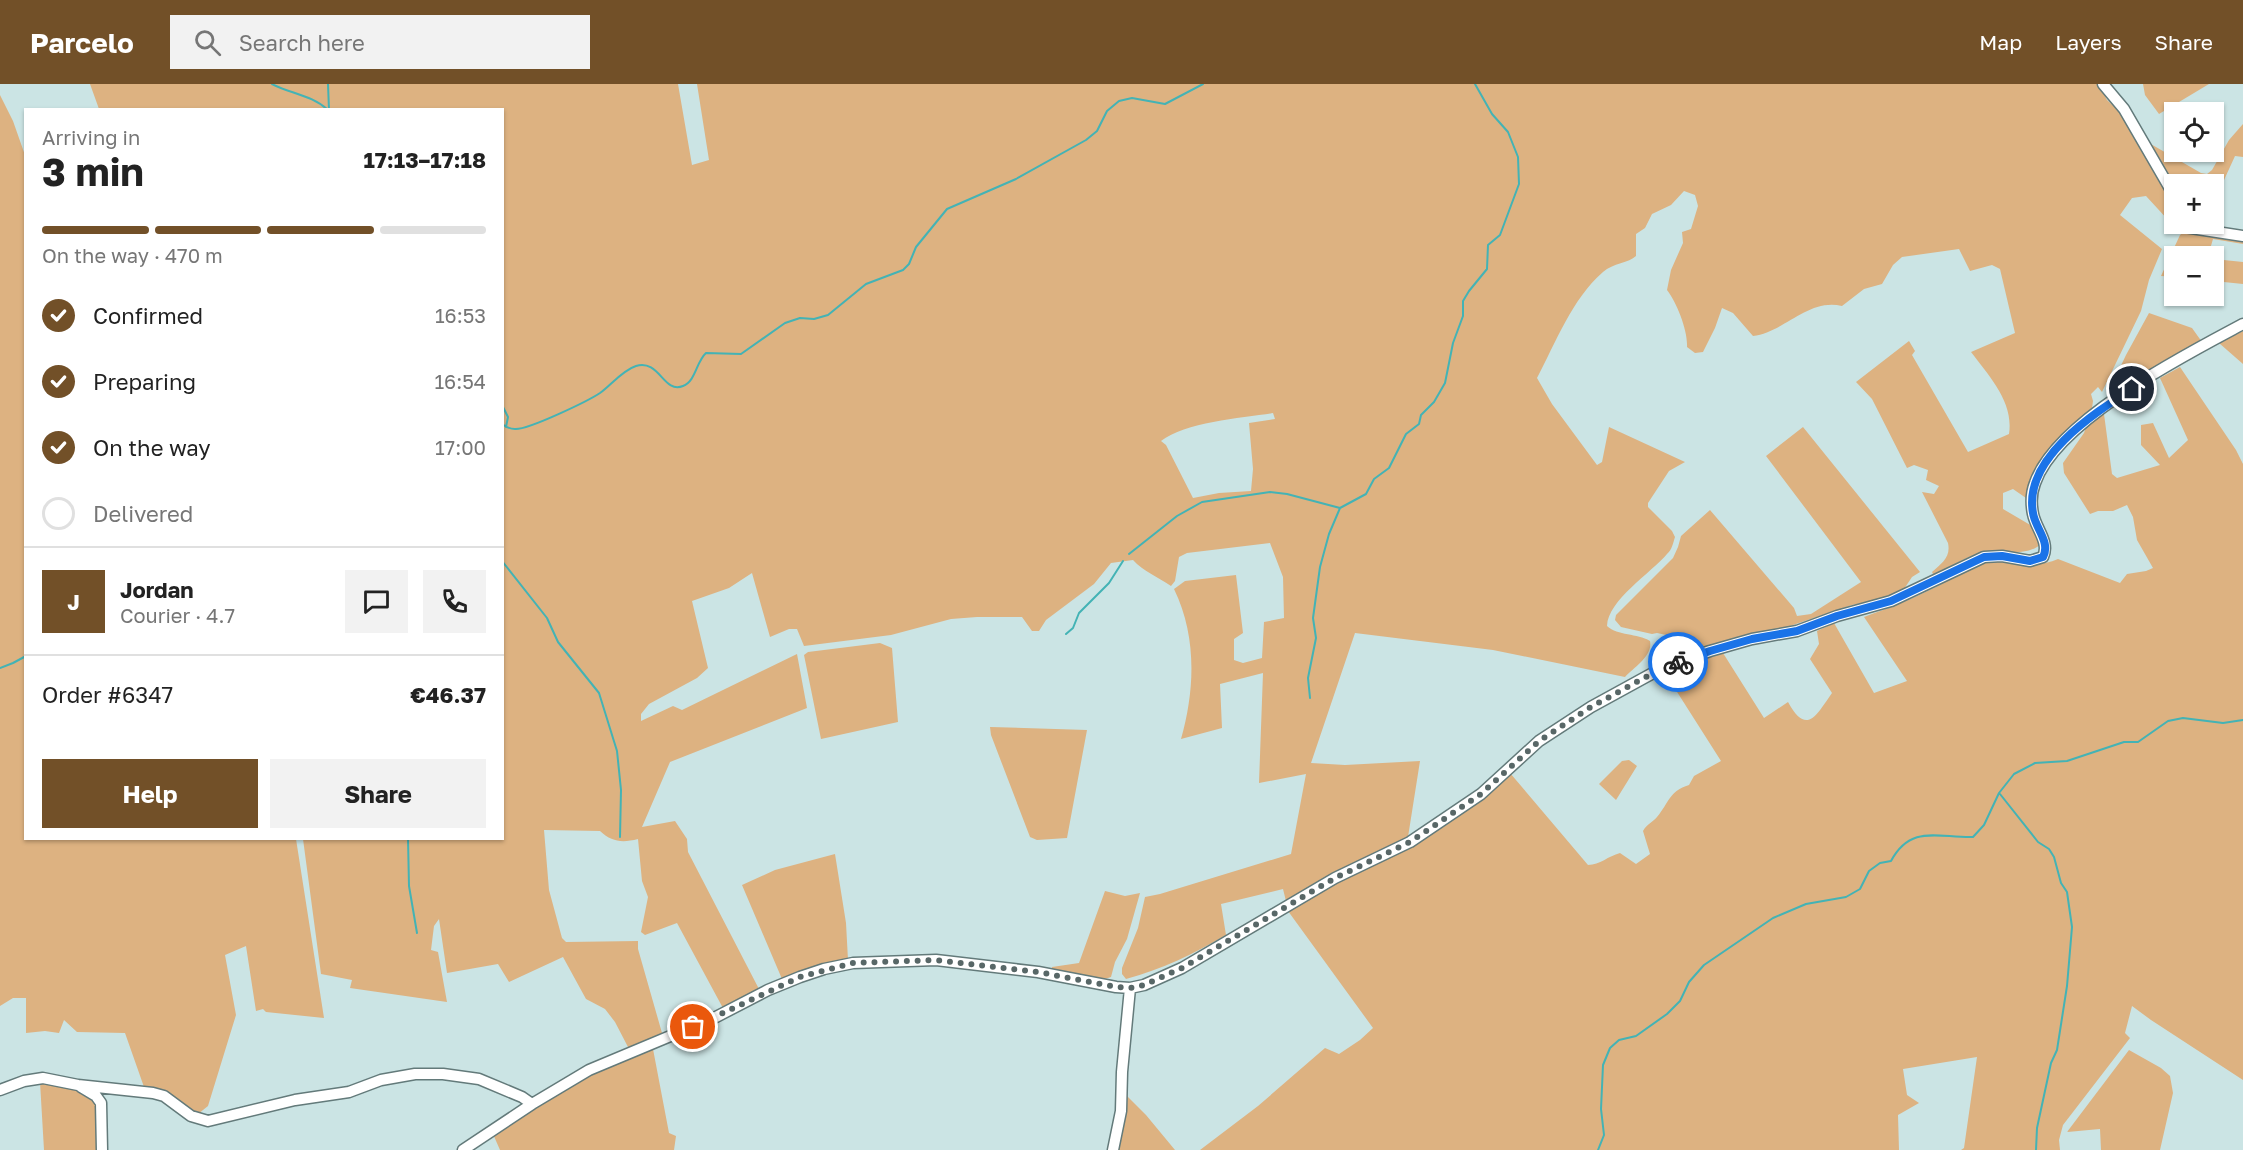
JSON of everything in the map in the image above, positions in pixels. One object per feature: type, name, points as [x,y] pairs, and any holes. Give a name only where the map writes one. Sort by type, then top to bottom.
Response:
[{"type":"street","points":[[2103,84],[2124,109],[2164,178]]},
{"type":"street","points":[[2224,233],[2243,236]]},
{"type":"street","points":[[463,1150],[532,1104],[589,1070],[708,1020],[800,977],[853,963],[936,960],[1038,972],[1130,988],[1144,985],[1182,968],[1335,878],[1410,842],[1481,794],[1539,741],[1591,707],[1664,667],[1752,639],[1797,631],[1837,616],[1891,601],[1984,557],[2002,556],[2030,561],[2043,557],[2046,546],[2033,516],[2031,498],[2044,464],[2060,445],[2097,411],[2243,324]]},
{"type":"street","points":[[1113,1150],[1119,1125],[1130,988]]},
{"type":"street","points":[[0,1090],[32,1079],[53,1078],[78,1085],[159,1094],[191,1116],[208,1121],[295,1100],[349,1092],[381,1080],[429,1073],[458,1074],[479,1079],[522,1097],[532,1104]]},
{"type":"street","points":[[78,1085],[96,1096],[101,1103],[102,1150]]},
{"type":"shaded area","points":[[90,84],[678,84],[692,165],[709,160],[697,84],[2099,84],[2107,100],[2120,112],[2164,186],[2164,216],[2146,196],[2132,198],[2120,215],[2162,249],[2149,280],[2141,311],[2102,392],[2098,387],[2091,394],[2092,408],[2060,437],[2044,458],[2026,498],[2013,489],[2003,493],[2003,509],[2032,526],[2041,544],[2027,551],[1977,554],[1934,576],[1932,572],[1947,556],[1949,548],[1922,492],[1934,494],[1939,486],[1926,480],[1928,470],[1914,465],[1907,468],[1872,399],[1856,382],[1909,341],[1915,351],[1912,355],[1968,452],[2009,434],[2010,422],[2004,400],[1971,352],[2015,333],[2000,269],[1992,265],[1970,271],[1959,249],[1902,257],[1893,265],[1882,284],[1864,289],[1842,306],[1818,307],[1765,333],[1753,336],[1733,313],[1722,308],[1703,352],[1695,353],[1687,347],[1681,317],[1667,290],[1671,270],[1683,243],[1682,232],[1691,229],[1698,206],[1695,195],[1684,191],[1671,205],[1652,214],[1645,228],[1636,234],[1636,256],[1607,269],[1582,295],[1537,378],[1552,404],[1597,465],[1602,462],[1609,427],[1685,462],[1669,471],[1648,503],[1648,507],[1672,531],[1675,537],[1671,548],[1622,597],[1609,616],[1607,626],[1650,641],[1649,652],[1625,677],[1493,650],[1355,633],[1311,763],[1345,765],[1420,761],[1408,837],[1286,901],[1283,889],[1221,904],[1226,935],[1153,971],[1126,979],[1122,974],[1122,968],[1138,928],[1145,897],[1291,854],[1306,774],[1259,783],[1263,673],[1220,684],[1222,728],[1181,739],[1189,702],[1191,663],[1187,625],[1174,589],[1185,581],[1236,575],[1243,633],[1234,639],[1234,660],[1243,663],[1262,658],[1264,622],[1284,618],[1283,577],[1270,543],[1187,553],[1179,557],[1175,581],[1171,586],[1133,560],[1111,563],[1094,584],[1046,620],[1039,631],[1032,631],[1022,617],[977,617],[951,619],[891,635],[804,646],[797,629],[789,629],[770,637],[752,573],[729,588],[692,601],[708,668],[697,678],[649,704],[641,714],[641,721],[673,706],[682,710],[797,654],[807,708],[670,762],[642,827],[675,821],[687,839],[688,852],[760,991],[724,1010],[677,923],[645,935],[641,932],[648,897],[642,881],[638,839],[618,841],[600,831],[544,830],[549,890],[562,938],[566,942],[638,941],[638,949],[662,1033],[631,1048],[628,1047],[615,1022],[605,1009],[586,999],[563,957],[509,982],[498,964],[447,973],[439,919],[434,926],[431,950],[438,952],[447,1002],[350,988],[352,980],[321,974],[303,840],[504,840],[504,108],[99,108]],"holes":[[[1273,413],[1275,419],[1249,423],[1253,469],[1251,491],[1219,493],[1193,498],[1166,445],[1161,441],[1184,429],[1199,425]]]},
{"type":"shaded area","points":[[2143,84],[2209,84],[2179,102],[2164,102],[2164,111],[2159,114],[2145,95]]},
{"type":"shaded area","points":[[0,95],[13,121],[24,152],[24,840],[296,840],[324,1018],[266,1012],[263,1009],[256,1011],[246,946],[225,955],[236,1015],[208,1106],[198,1114],[184,1108],[168,1095],[144,1087],[125,1033],[77,1032],[64,1020],[59,1033],[45,1031],[26,1033],[26,998],[13,998],[0,1006]]},
{"type":"shaded area","points":[[2243,124],[2243,157],[2235,156],[2224,180],[2224,174],[2207,174],[2217,162],[2224,162],[2224,149]]},
{"type":"shaded area","points":[[2149,143],[2164,152],[2164,162],[2182,162],[2207,174],[2167,174]]},
{"type":"shaded area","points":[[2209,234],[2243,240],[2243,244],[2213,239],[2211,246],[2175,246],[2180,235]]},
{"type":"shaded area","points":[[2224,260],[2243,262],[2243,284],[2224,282]]},
{"type":"shaded area","points":[[2149,313],[2192,328],[2202,342],[2112,395],[2107,395],[2126,355]]},
{"type":"shaded area","points":[[2243,331],[2243,364],[2219,343]]},
{"type":"shaded area","points":[[2180,367],[2243,464],[2243,1080],[2132,1006],[2125,1033],[2130,1038],[2063,1125],[2059,1140],[2060,1150],[1961,1150],[1964,1148],[1977,1057],[1903,1069],[1907,1095],[1919,1103],[1898,1115],[1899,1150],[1200,1150],[1258,1106],[1325,1048],[1339,1054],[1373,1028],[1288,911],[1322,889],[1402,852],[1484,798],[1510,773],[1588,865],[1596,864],[1620,853],[1636,864],[1650,854],[1643,831],[1657,817],[1673,794],[1689,785],[1694,776],[1721,761],[1665,673],[1723,653],[1764,718],[1788,702],[1795,713],[1806,720],[1816,714],[1832,693],[1810,659],[1819,644],[1817,631],[1834,623],[1874,693],[1907,681],[1864,617],[1927,591],[1975,565],[1991,561],[2039,564],[2058,559],[2120,583],[2127,574],[2153,568],[2137,540],[2133,517],[2127,505],[2113,511],[2098,511],[2090,514],[2064,473],[2063,463],[2086,427],[2104,414],[2112,474],[2117,478],[2160,465],[2141,445],[2141,425],[2153,423],[2169,458],[2188,440],[2160,378]]},
{"type":"shaded area","points":[[1803,427],[1920,572],[1912,577],[1904,589],[1882,599],[1852,605],[1787,627],[1733,638],[1698,650],[1690,640],[1621,627],[1615,620],[1616,615],[1673,558],[1681,536],[1710,510],[1794,608],[1797,616],[1811,614],[1861,582],[1766,456]]},
{"type":"shaded area","points":[[880,643],[892,648],[898,722],[821,739],[804,655],[808,652]]},
{"type":"shaded area","points":[[990,727],[1087,730],[1067,838],[1037,840],[1030,837]]},
{"type":"shaded area","points":[[1629,760],[1637,766],[1616,800],[1599,784],[1622,761]]},
{"type":"shaded area","points":[[835,854],[846,923],[848,960],[782,979],[742,885],[775,870]]},
{"type":"shaded area","points":[[1105,891],[1125,896],[1140,893],[1127,939],[1115,962],[1111,977],[1089,979],[1052,969],[1052,967],[1079,963]]},
{"type":"shaded area","points":[[653,1049],[669,1133],[676,1136],[674,1150],[500,1150],[493,1134],[553,1095],[590,1075]]},
{"type":"shaded area","points":[[2129,1050],[2161,1068],[2170,1076],[2173,1093],[2160,1150],[2101,1150],[2100,1129],[2067,1132]]},
{"type":"shaded area","points":[[40,1082],[63,1086],[92,1098],[97,1104],[99,1150],[44,1150]]},
{"type":"shaded area","points":[[1126,1095],[1175,1150],[1118,1150],[1126,1115]]},
{"type":"waterway","points":[[272,84],[315,101],[326,108]]},
{"type":"waterway","points":[[328,84],[329,108]]},
{"type":"waterway","points":[[504,425],[512,429],[522,428],[558,414],[600,393],[622,374],[636,366],[651,367],[671,385],[683,386],[691,380],[706,353],[741,354],[785,323],[800,318],[814,319],[828,315],[866,284],[903,270],[909,264],[916,247],[947,209],[1016,179],[1086,140],[1097,131],[1107,111],[1119,101],[1132,98],[1165,104],[1203,84]]},
{"type":"waterway","points":[[1310,698],[1308,678],[1316,638],[1313,618],[1320,567],[1329,534],[1340,508],[1366,494],[1374,479],[1389,468],[1406,434],[1419,424],[1421,415],[1434,402],[1445,383],[1453,343],[1463,316],[1463,301],[1487,269],[1488,245],[1500,235],[1519,184],[1518,157],[1508,132],[1492,114],[1475,84]]},
{"type":"waterway","points":[[504,409],[508,417],[506,427]]},
{"type":"waterway","points":[[1129,554],[1177,516],[1202,502],[1270,492],[1287,494],[1340,508]]},
{"type":"waterway","points":[[1066,634],[1073,628],[1079,613],[1109,583],[1123,561]]},
{"type":"waterway","points":[[504,564],[547,618],[558,642],[599,693],[617,751],[621,790],[620,837]]},
{"type":"waterway","points":[[0,668],[24,657]]},
{"type":"waterway","points":[[1598,1150],[1604,1135],[1601,1109],[1603,1065],[1610,1048],[1619,1040],[1636,1036],[1667,1014],[1680,1001],[1689,982],[1704,965],[1773,918],[1806,904],[1846,897],[1860,889],[1869,871],[1880,863],[1891,861],[1899,849],[1917,837],[1937,835],[1973,837],[1984,825],[1999,793],[2014,774],[2035,763],[2067,761],[2124,742],[2138,742],[2168,721],[2183,718],[2223,723],[2243,720]]},
{"type":"waterway","points":[[2000,794],[2038,842],[2049,849],[2054,857],[2061,883],[2067,892],[2072,927],[2067,986],[2057,1050],[2051,1063],[2037,1128],[2036,1150]]},
{"type":"waterway","points":[[408,840],[409,886],[417,933]]},
{"type":"way so far","points":[[693,1027],[800,977],[853,963],[936,960],[1038,972],[1116,987],[1130,988],[1144,985],[1182,968],[1335,878],[1410,842],[1481,794],[1539,741],[1626,687],[1678,662]]},
{"type":"route","points":[[1678,662],[1752,639],[1797,631],[1856,610],[1880,605],[1984,557],[2014,557],[2030,561],[2043,557],[2046,546],[2033,516],[2031,498],[2044,464],[2060,445],[2097,411],[2132,389]]}]
